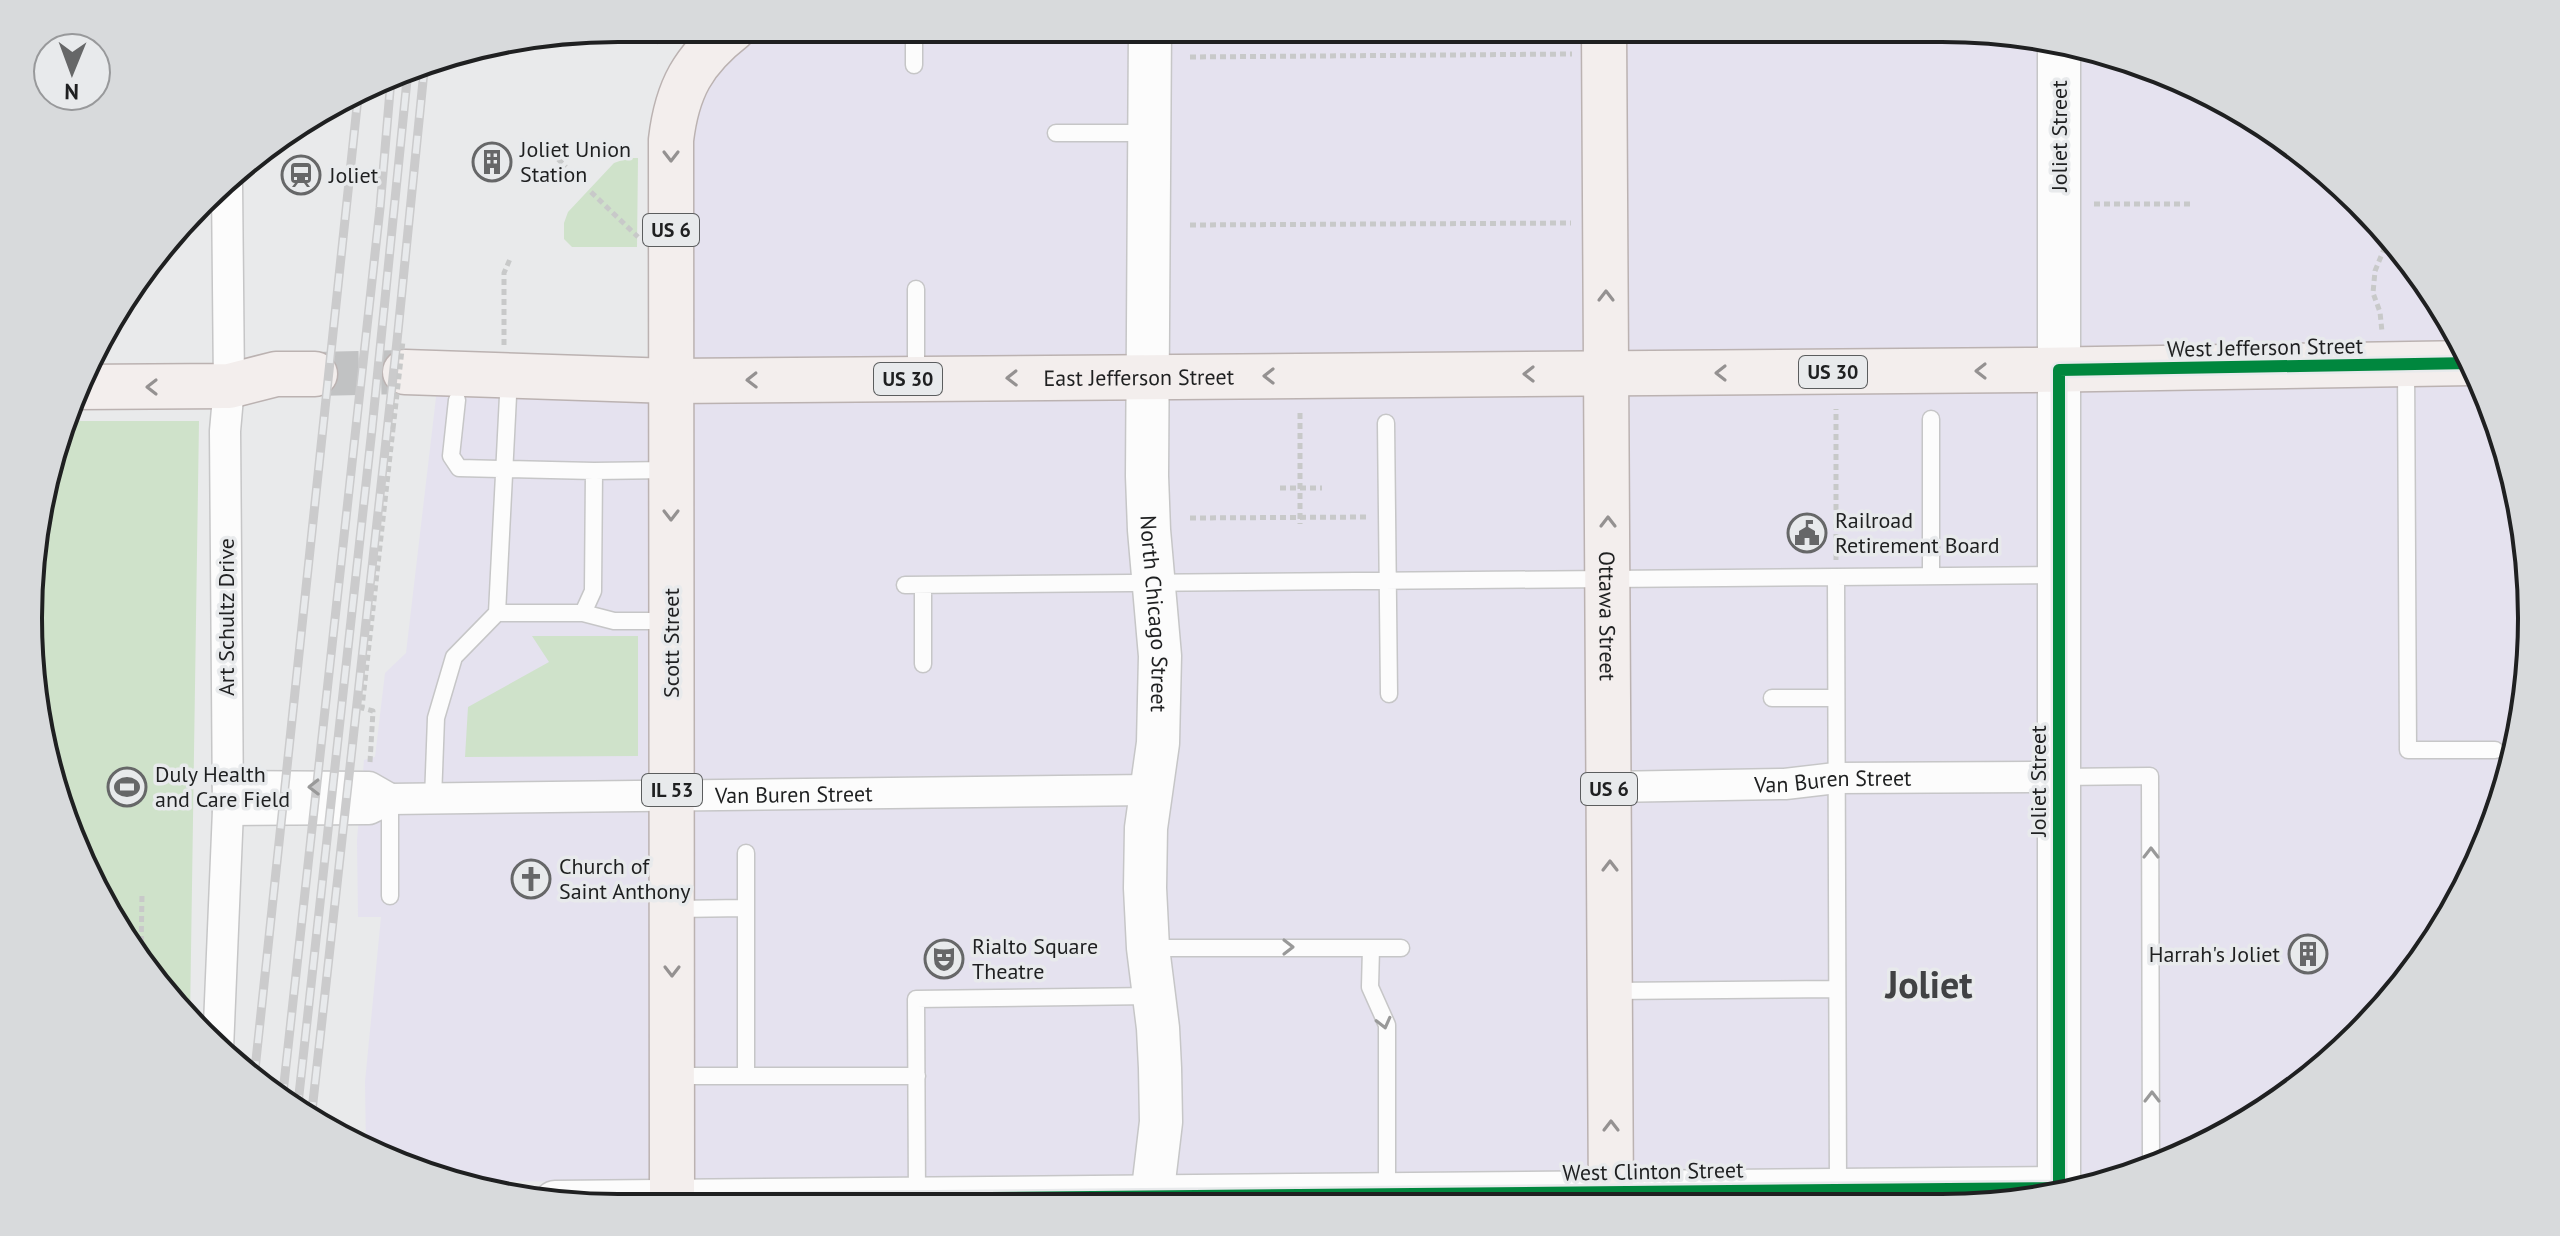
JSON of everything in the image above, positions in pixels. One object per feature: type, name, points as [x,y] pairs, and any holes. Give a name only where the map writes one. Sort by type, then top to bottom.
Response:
[{"type":"main road","name":"Scott Street","points":[[672,1194],[671,140],[675,106],[707,50],[717,42]]},
{"type":"main road","name":"Ottawa Street","points":[[1593,42],[1607,374],[1611,1194]]},
{"type":"main road","name":"West Jefferson Street","points":[[1607,374],[2059,370],[2394,349],[2458,360]]},
{"type":"main road","name":"East Jefferson Street","points":[[401,386],[1607,374]]},
{"type":"main road","name":"East Jefferson Street","points":[[401,386],[457,400],[671,381]]},
{"type":"main road","points":[[91,387],[229,386],[276,402],[314,388]]},
{"type":"street","name":"North Chicago Street","points":[[1150,42],[1146,377],[1149,530],[1160,656],[1158,743],[1150,790],[1145,888],[1148,948],[1158,1028],[1161,1122],[1153,1194]]},
{"type":"street","name":"Joliet Street","points":[[2059,54],[2058,777],[2065,1180]]},
{"type":"street","name":"Art Schultz Drive","points":[[219,1032],[228,798],[225,431],[229,386],[227,195]]},
{"type":"street","name":"Van Buren Street","points":[[1609,787],[1785,784],[1836,778],[2058,777]]},
{"type":"street","name":"Van Buren Street","points":[[228,798],[369,787],[390,799],[1150,790]]},
{"type":"street","name":"West Clinton Street","points":[[1903,1194],[1998,1191]]},
{"type":"lane","points":[[914,42],[914,65]]},
{"type":"lane","points":[[1056,133],[1149,133]]},
{"type":"lane","points":[[916,289],[916,379]]},
{"type":"lane","points":[[2394,349],[2408,750],[2495,750]]},
{"type":"lane","points":[[433,799],[436,718],[454,657],[497,613],[508,396]]},
{"type":"lane","points":[[457,400],[451,456],[459,468],[671,470]]},
{"type":"lane","points":[[1931,419],[1931,576]]},
{"type":"lane","points":[[1386,423],[1389,694]]},
{"type":"lane","points":[[583,613],[593,591],[594,471]]},
{"type":"lane","points":[[905,585],[2059,575]]},
{"type":"lane","points":[[1836,577],[1838,1194]]},
{"type":"lane","points":[[923,585],[923,664]]},
{"type":"lane","points":[[497,613],[583,613],[614,621],[671,621]]},
{"type":"lane","points":[[1772,698],[1836,698]]},
{"type":"lane","points":[[2058,777],[2150,776],[2151,1154]]},
{"type":"lane","points":[[390,799],[390,896]]},
{"type":"lane","points":[[746,853],[746,1076]]},
{"type":"lane","points":[[671,909],[745,908]]},
{"type":"lane","points":[[1148,948],[1401,948]]},
{"type":"lane","points":[[1367,948],[1370,987],[1387,1025],[1387,1194]]},
{"type":"lane","points":[[1611,991],[1837,989]]},
{"type":"lane","points":[[917,1194],[916,999],[1154,996]]},
{"type":"lane","points":[[672,1076],[917,1076]]},
{"type":"path","points":[[659,42],[660,47]]},
{"type":"path","points":[[1190,57],[1492,42]]},
{"type":"path","points":[[544,145],[566,167]]},
{"type":"path","points":[[591,192],[639,237]]},
{"type":"path","points":[[2094,204],[2192,204]]},
{"type":"path","points":[[1190,225],[1572,223]]},
{"type":"path","points":[[2384,249],[2375,271],[2373,293],[2394,349]]},
{"type":"path","points":[[505,348],[504,273],[510,259]]},
{"type":"path","points":[[370,756],[373,711],[362,708],[401,386]]},
{"type":"path","points":[[1836,409],[1836,577]]},
{"type":"path","points":[[1300,413],[1300,521]]},
{"type":"path","points":[[1280,488],[1322,488]]},
{"type":"path","points":[[1190,518],[1300,521],[1387,517]]},
{"type":"path","points":[[141,941],[142,894]]},
{"type":"shaded area","points":[[731,42],[1942,42],[2017,47],[2091,62],[2162,86],[2230,119],[2293,161],[2349,211],[2399,267],[2458,361],[673,379],[673,141]]},
{"type":"shaded area","points":[[2462,370],[2487,433],[2507,506],[2517,580],[2518,618],[2517,656],[2507,730],[2487,803],[2459,873],[2399,969],[2322,1051],[2262,1097],[2197,1135],[2162,1150],[2065,1180],[2064,375]]},
{"type":"shaded area","points":[[2054,375],[2059,1182],[2024,1188],[499,1181],[433,1163],[366,1136],[365,1082],[381,917],[358,917],[357,840],[364,760],[375,757],[385,673],[406,653],[437,389]]},
{"type":"green space","points":[[638,158],[637,247],[572,247],[564,239],[568,212],[614,163]]},
{"type":"green space","name":"Duly Health and Care Field","points":[[77,421],[199,421],[190,1003],[139,938],[101,873],[86,838],[53,730],[43,656],[42,618],[43,580],[53,506]]},
{"type":"green space","points":[[532,636],[638,636],[638,756],[465,757],[468,707],[549,662]]},
{"type":"tunnel","points":[[315,374],[405,372]]},
{"type":"railway","points":[[313,1106],[423,77]]},
{"type":"railway","points":[[299,1097],[407,83]]},
{"type":"railway","points":[[284,1087],[380,208],[390,89]]},
{"type":"railway","points":[[255,1065],[357,104]]},
{"type":"cycle path","points":[[2059,1182],[2059,370],[2459,363]]},
{"type":"cycle path","points":[[1414,1194],[2021,1188]]},
{"type":"place","name":"Joliet Union Station","points":[[492,162]]},
{"type":"place","name":"Joliet","points":[[301,175]]},
{"type":"place","name":"Railroad Retirement Board","points":[[1807,533]]},
{"type":"place","name":"Duly Health and Care Field","points":[[127,787]]},
{"type":"place","name":"Church of Saint Anthony","points":[[531,879]]},
{"type":"place","name":"Harrah's Joliet","points":[[2308,954]]},
{"type":"place","name":"Rialto Square Theatre","points":[[944,959]]},
{"type":"district","name":"Joliet","points":[[1929,985]]}]
